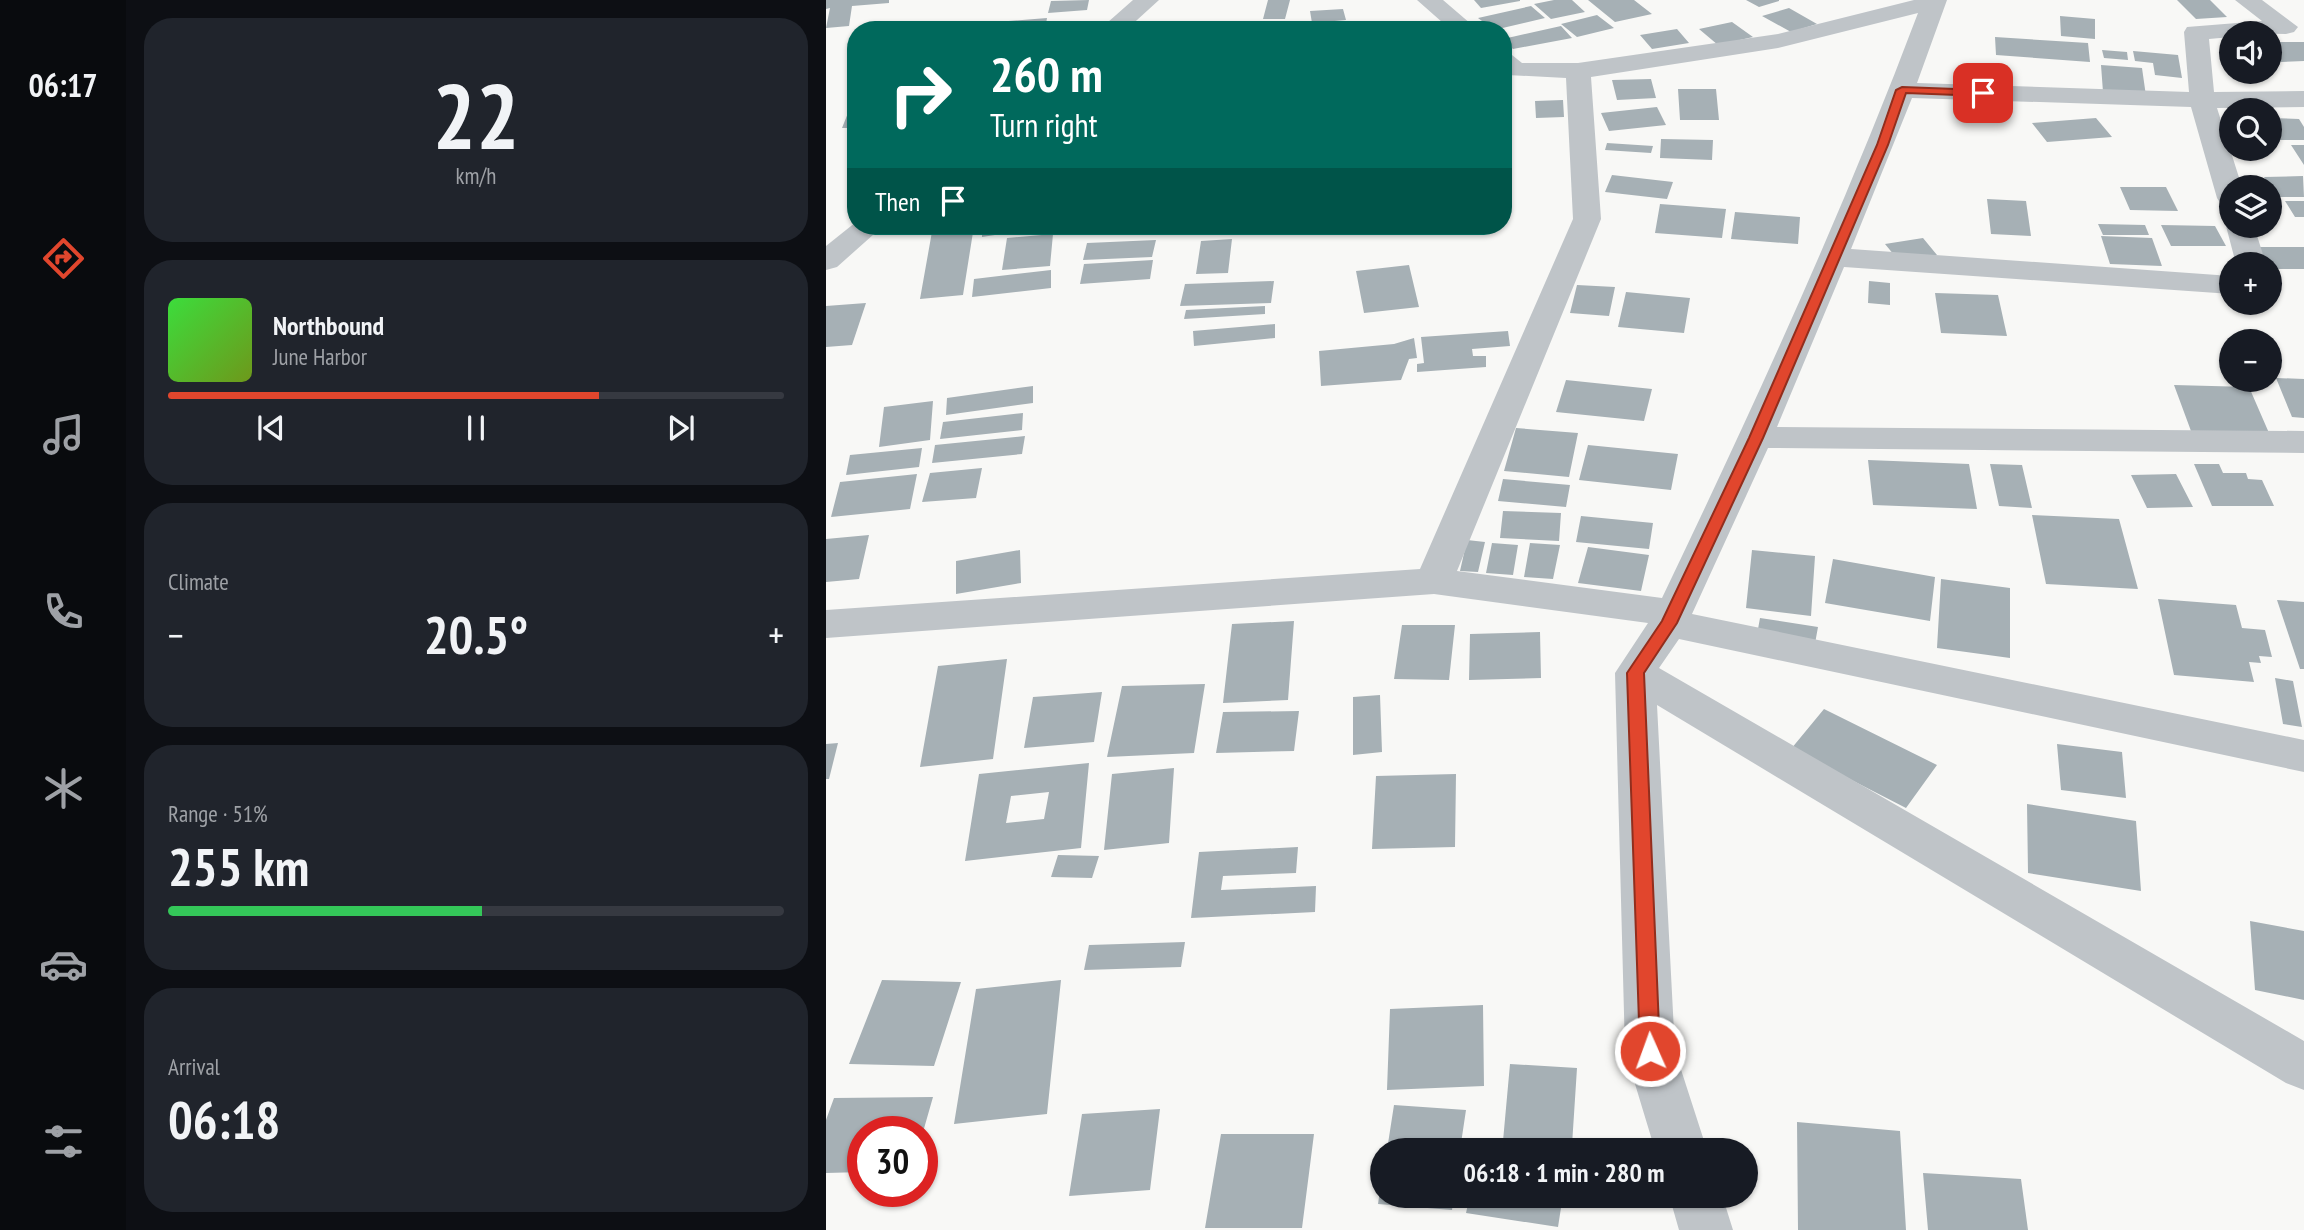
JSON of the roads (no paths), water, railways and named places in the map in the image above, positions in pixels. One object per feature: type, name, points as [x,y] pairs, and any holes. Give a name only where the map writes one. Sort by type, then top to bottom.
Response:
[{"type":"street","points":[[1122,21],[1147,0]]},
{"type":"street","points":[[1429,0],[1455,21]]},
{"type":"street","points":[[2224,175],[2202,100],[2196,32],[2286,27],[2247,0]]},
{"type":"street","points":[[1512,67],[1516,70],[1578,71],[1778,41],[1934,1]]},
{"type":"street","points":[[1677,1138],[1650,1051],[1635,673],[1671,618],[1756,438],[1882,145],[1934,1]]},
{"type":"street","points":[[1434,581],[1587,219],[1578,71]]},
{"type":"street","points":[[1902,90],[2202,100],[2304,99]]},
{"type":"street","points":[[826,261],[858,235]]},
{"type":"street","points":[[1834,257],[2219,284]]},
{"type":"street","points":[[1756,438],[2304,442]]},
{"type":"street","points":[[826,624],[1434,581],[1671,618],[2304,756]]},
{"type":"street","points":[[1635,673],[2304,1067]]},
{"type":"street","points":[[1699,1208],[1706,1230]]}]
